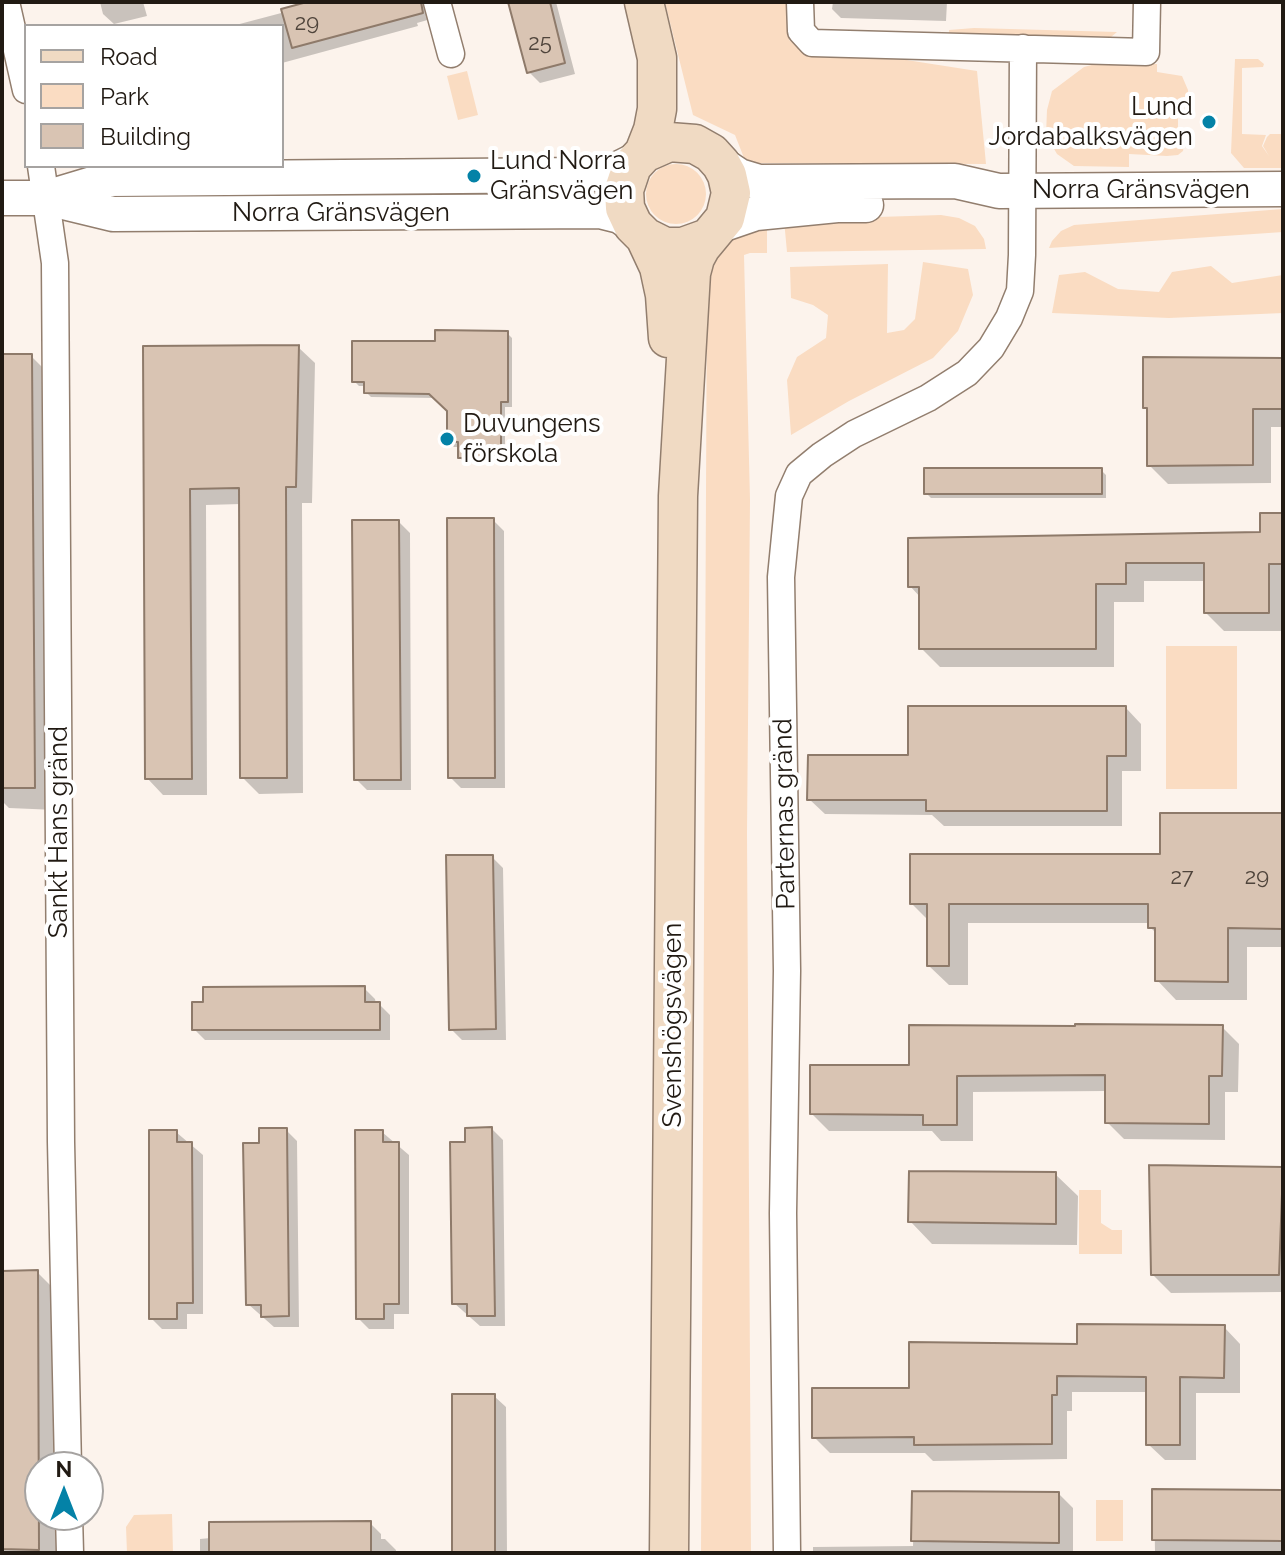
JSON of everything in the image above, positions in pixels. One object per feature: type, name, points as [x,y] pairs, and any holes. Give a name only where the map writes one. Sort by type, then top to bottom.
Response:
[{"type":"main road","name":"Svenshögsvägen","points":[[644,2],[657,58],[657,109],[653,130],[626,178],[625,208],[659,267],[665,295],[678,496]]},
{"type":"main road","name":"Svenshögsvägen","points":[[657,58],[701,137],[719,162],[731,193],[729,209],[695,258],[691,273],[678,496],[669,1553]]},
{"type":"main road","points":[[641,156],[660,144],[679,141],[695,144],[719,162]]},
{"type":"main road","points":[[639,231],[655,243],[676,248],[694,245],[714,232]]},
{"type":"street","points":[[6,2],[24,81]]},
{"type":"street","points":[[437,2],[451,54]]},
{"type":"street","points":[[800,2],[801,31],[812,43],[1146,52],[1147,2]]},
{"type":"street","name":"Parternas gränd","points":[[787,1553],[783,1159],[787,971],[781,577],[789,496],[799,474],[822,455],[854,434],[928,398],[967,373],[991,348],[1009,318],[1020,291],[1010,191],[1023,48]]},
{"type":"street","name":"Norra Gränsvägen","points":[[2,198],[44,182],[109,179],[577,175],[614,171],[641,156]]},
{"type":"street","name":"Norra Gränsvägen","points":[[719,162],[739,176],[759,182],[955,181],[1010,191],[1283,189]]},
{"type":"street","name":"Norra Gränsvägen","points":[[44,182],[113,214],[600,211],[620,216],[639,231]]},
{"type":"street","name":"Sankt Hans gränd","points":[[44,182],[55,263],[61,1126],[68,1451]]},
{"type":"street","name":"Norra Gränsvägen","points":[[714,232],[756,213],[777,210],[837,205],[955,205],[1010,191]]},
{"type":"street","points":[[69,1531],[70,1553]]},
{"type":"green space","points":[[665,2],[788,2],[789,40],[815,55],[900,59],[977,71],[986,164],[746,163],[735,135],[693,115]]},
{"type":"green space","points":[[949,30],[1117,32],[1111,37],[949,35]]},
{"type":"green space","points":[[1235,59],[1258,59],[1264,64],[1263,67],[1242,68],[1242,134],[1266,135],[1262,146],[1269,156],[1263,146],[1267,137],[1283,134],[1283,168],[1244,168],[1231,153]]},
{"type":"green space","points":[[1099,63],[1157,64],[1157,72],[1182,76],[1188,90],[1188,105],[1178,106],[1178,135],[1185,136],[1183,151],[1167,156],[1129,154],[1129,167],[1074,166],[1057,154],[1046,135],[1052,91],[1084,67]]},
{"type":"green space","points":[[467,71],[478,115],[458,120],[447,76]]},
{"type":"green space","points":[[676,164],[688,166],[697,173],[704,182],[704,206],[697,215],[688,222],[676,224],[664,222],[655,215],[648,206],[646,194],[648,182],[655,173],[664,166]]},
{"type":"green space","points":[[1283,209],[1283,232],[1049,248],[1061,231],[1074,225]]},
{"type":"green space","points":[[941,215],[959,218],[975,226],[984,239],[986,249],[787,252],[784,220]]},
{"type":"green space","points":[[767,223],[767,253],[744,255],[750,500],[747,833],[751,1553],[701,1553],[707,278],[721,243]]},
{"type":"green space","points":[[923,262],[968,269],[973,295],[958,331],[933,358],[791,435],[787,380],[797,357],[826,338],[828,315],[813,305],[791,298],[790,267],[888,264],[887,333],[904,330],[915,319]]},
{"type":"green space","points":[[1211,266],[1232,283],[1283,275],[1283,313],[1169,318],[1052,313],[1059,275],[1085,272],[1118,289],[1159,292],[1172,272]]},
{"type":"green space","points":[[1166,646],[1237,646],[1237,789],[1166,789]]},
{"type":"green space","points":[[1079,1190],[1101,1190],[1101,1223],[1112,1230],[1122,1230],[1122,1254],[1079,1254]]},
{"type":"green space","points":[[1096,1500],[1123,1500],[1123,1541],[1096,1541]]},
{"type":"green space","points":[[172,1514],[173,1553],[127,1553],[126,1527],[134,1515]]},
{"type":"building","points":[[307,2],[421,2],[423,13],[292,48],[281,9]]},
{"type":"building","points":[[508,2],[550,2],[565,63],[527,73]]},
{"type":"building","points":[[435,330],[508,331],[508,402],[501,402],[501,458],[458,458],[458,442],[447,442],[447,411],[429,394],[364,393],[364,382],[352,382],[352,341],[435,341]]},
{"type":"building","points":[[299,345],[296,487],[286,487],[287,778],[240,778],[239,488],[190,489],[192,779],[145,779],[143,346]]},
{"type":"building","points":[[2,354],[32,354],[35,788],[2,788]]},
{"type":"building","points":[[1143,357],[1283,358],[1283,409],[1253,409],[1253,465],[1147,466]]},
{"type":"building","points":[[924,468],[1102,468],[1102,494],[924,494]]},
{"type":"building","points":[[1260,513],[1283,513],[1283,564],[1269,564],[1269,613],[1204,613],[1204,563],[1126,563],[1126,584],[1096,584],[1096,649],[919,649],[919,587],[908,587],[908,538],[1260,532]]},
{"type":"building","points":[[447,518],[494,518],[495,778],[448,778]]},
{"type":"building","points":[[352,520],[399,520],[401,780],[354,780]]},
{"type":"building","points":[[908,706],[1126,706],[1126,756],[1107,756],[1107,811],[926,811],[926,800],[807,800],[808,755],[908,755]]},
{"type":"building","points":[[1160,813],[1283,813],[1283,929],[1228,928],[1228,982],[1155,981],[1155,928],[1148,928],[1148,904],[949,904],[949,966],[927,966],[927,904],[910,904],[910,854],[1160,854]]},
{"type":"building","points":[[446,855],[493,855],[496,1029],[449,1030]]},
{"type":"building","points":[[365,986],[365,1002],[380,1002],[380,1030],[192,1030],[192,1002],[203,1002],[203,987]]},
{"type":"building","points":[[909,1025],[1223,1025],[1222,1076],[1209,1076],[1209,1124],[1105,1123],[1105,1075],[957,1076],[957,1125],[923,1125],[923,1115],[810,1114],[810,1065],[909,1065]]},
{"type":"building","points":[[492,1127],[495,1316],[467,1316],[467,1304],[452,1304],[450,1142],[465,1142],[465,1128]]},
{"type":"building","points":[[259,1128],[287,1128],[289,1316],[261,1317],[261,1305],[246,1305],[243,1143],[259,1143]]},
{"type":"building","points":[[149,1130],[177,1130],[177,1142],[192,1142],[193,1303],[177,1303],[177,1319],[149,1319]]},
{"type":"building","points":[[355,1130],[383,1130],[383,1142],[399,1142],[399,1304],[384,1304],[384,1319],[356,1319]]},
{"type":"building","points":[[1149,1165],[1283,1167],[1279,1275],[1151,1275]]},
{"type":"building","points":[[909,1171],[1056,1172],[1056,1224],[908,1222]]},
{"type":"building","points":[[38,1270],[39,1451],[24,1451],[24,1531],[39,1531],[39,1550],[2,1549],[2,1271]]},
{"type":"building","points":[[1077,1324],[1225,1325],[1224,1378],[1180,1377],[1180,1445],[1146,1445],[1146,1377],[1057,1376],[1057,1395],[1052,1395],[1052,1444],[914,1445],[914,1437],[812,1438],[812,1388],[909,1388],[909,1342],[1077,1344]]},
{"type":"building","points":[[452,1394],[495,1394],[495,1553],[452,1553]]},
{"type":"building","points":[[1152,1489],[1283,1490],[1283,1541],[1152,1540]]},
{"type":"building","points":[[912,1491],[1059,1492],[1059,1543],[911,1541]]},
{"type":"building","points":[[371,1521],[371,1553],[209,1553],[209,1522]]},
{"type":"place","name":"Lund Jordabalksvägen","points":[[1209,122]]},
{"type":"place","name":"Lund Norra Gränsvägen","points":[[474,176]]},
{"type":"place","name":"Duvungens förskola","points":[[447,439]]}]
